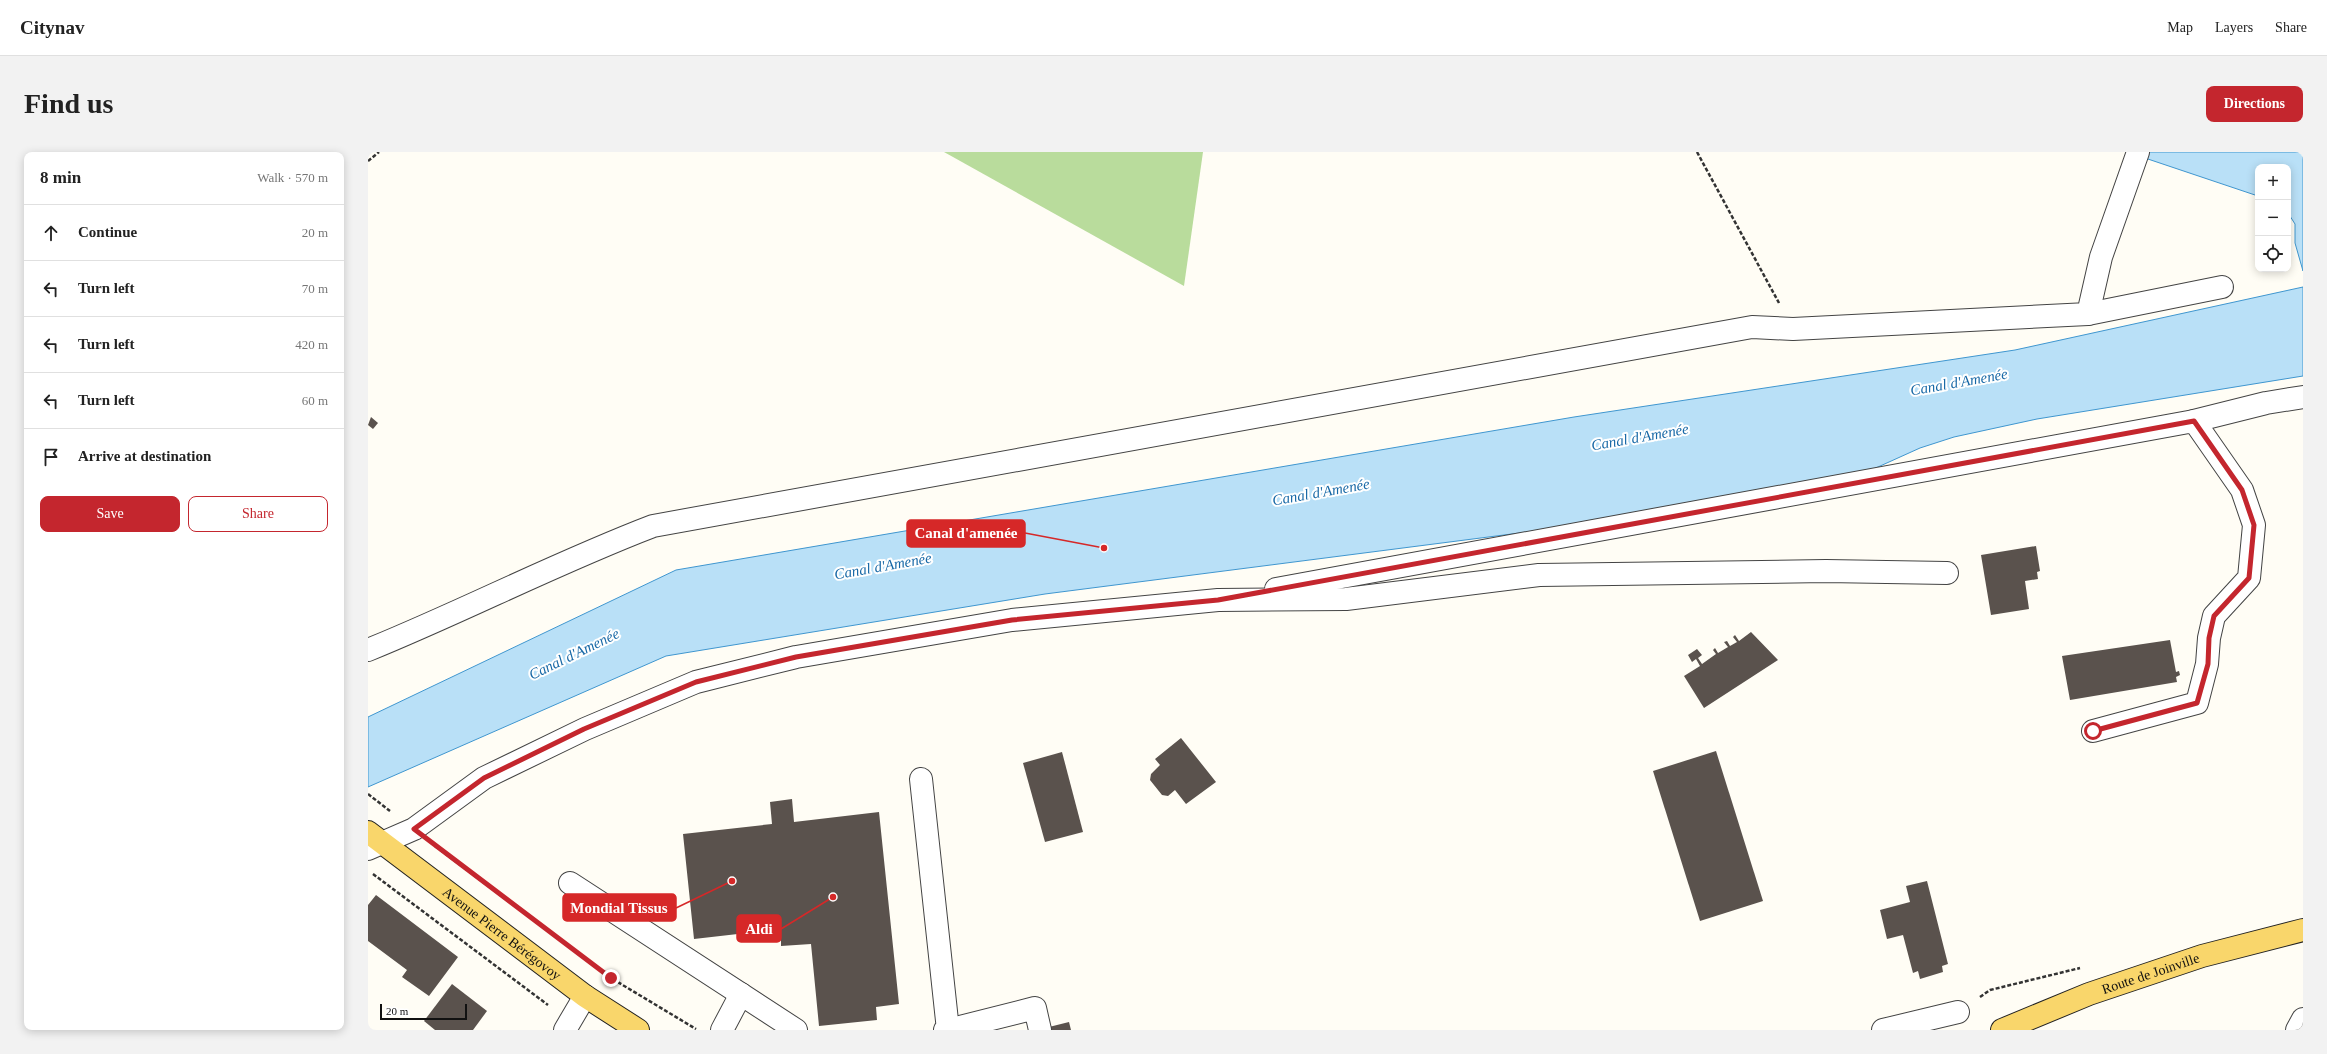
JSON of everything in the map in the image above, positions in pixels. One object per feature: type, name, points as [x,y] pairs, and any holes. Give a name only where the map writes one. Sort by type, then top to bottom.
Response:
[{"type":"main road","name":"Avenue Pierre Bérégovoy","points":[[373,841],[586,996],[638,1030]]},
{"type":"main road","name":"Route de Joinville","points":[[2002,1030],[2089,994],[2202,956],[2303,930]]},
{"type":"street","points":[[2088,314],[2101,257],[2138,152]]},
{"type":"street","points":[[368,650],[407,635],[596,547],[653,526],[1752,327],[1793,330],[2088,314],[2222,287]]},
{"type":"street","points":[[373,841],[414,829],[484,778],[584,729],[696,682],[796,657],[1012,620],[1218,600],[2194,421],[2266,403],[2303,397]]},
{"type":"street","points":[[2093,731],[2197,703],[2208,664],[2209,638],[2214,616],[2249,578],[2254,525],[2242,490],[2194,421]]},
{"type":"street","points":[[1218,600],[1346,599],[1539,575],[1826,571],[1947,573]]},
{"type":"street","points":[[922,779],[948,1030]]},
{"type":"street","points":[[570,883],[796,1030]]},
{"type":"street","points":[[722,1030],[741,994]]},
{"type":"street","points":[[567,1026],[586,996]]},
{"type":"street","points":[[944,1030],[1035,1008],[1040,1030]]},
{"type":"street","points":[[1883,1030],[1958,1012]]},
{"type":"street","points":[[2297,1030],[2303,1019]]},
{"type":"path","points":[[368,161],[378,152]]},
{"type":"path","points":[[1697,152],[1793,330]]},
{"type":"path","points":[[368,794],[389,810]]},
{"type":"path","points":[[414,829],[611,978],[697,1030]]},
{"type":"path","points":[[368,870],[567,1026]]},
{"type":"green space","points":[[944,152],[1203,152],[1184,286]]},
{"type":"water","points":[[2127,152],[2303,152],[2303,271],[2295,243],[2295,224],[2291,218],[2291,164],[2255,164],[2255,195]]},
{"type":"water","name":"Canal d'Amenée","points":[[2303,287],[2303,376],[2037,419],[1954,437],[1920,448],[1858,476],[1574,526],[1045,594],[666,656],[368,787],[368,717],[676,570],[1574,417],[2015,350]]},
{"type":"building","points":[[371,417],[378,423],[373,429],[368,425]]},
{"type":"building","points":[[2036,546],[2040,571],[2037,572],[2038,579],[2025,581],[2029,609],[1991,615],[1981,555]]},
{"type":"building","points":[[1751,632],[1778,660],[1704,708],[1684,676],[1700,666],[1696,659],[1692,662],[1688,655],[1697,649],[1702,655],[1698,658],[1702,664],[1716,654],[1713,650],[1715,648],[1718,653],[1728,647],[1724,642],[1727,641],[1730,646],[1737,642],[1733,637],[1735,635],[1739,641]]},
{"type":"building","points":[[2170,640],[2176,672],[2179,671],[2180,675],[2176,677],[2177,682],[2070,700],[2062,656]]},
{"type":"building","points":[[1181,738],[1216,782],[1186,804],[1175,790],[1168,796],[1162,795],[1150,780],[1151,774],[1160,765],[1155,759]]},
{"type":"building","points":[[1716,751],[1763,901],[1700,921],[1653,771]]},
{"type":"building","points":[[1062,752],[1083,832],[1045,842],[1023,763]]},
{"type":"building","points":[[792,799],[794,822],[879,812],[899,1004],[876,1007],[877,1020],[819,1026],[811,944],[781,946],[781,929],[694,939],[683,834],[772,824],[770,802]]},
{"type":"building","points":[[1927,881],[1948,964],[1942,966],[1943,972],[1920,979],[1918,971],[1913,973],[1903,935],[1887,939],[1880,910],[1910,902],[1906,886]]},
{"type":"building","points":[[376,895],[458,957],[429,996],[402,977],[407,970],[368,941],[368,905]]},
{"type":"building","points":[[452,984],[487,1011],[473,1030],[435,1030],[424,1021]]},
{"type":"building","points":[[1069,1022],[1071,1030],[1041,1030],[1041,1029]]},
{"type":"place","name":"Canal d'amenée","points":[[1104,548]]},
{"type":"place","name":"Mondial Tissus","points":[[732,881]]},
{"type":"place","name":"Aldi","points":[[833,897]]},
{"type":"route","points":[[611,978],[414,829],[484,778],[584,729],[696,682],[796,657],[1012,620],[1218,600],[2194,421],[2242,490],[2254,525],[2249,578],[2214,616],[2209,638],[2208,664],[2197,703],[2093,731]]}]
